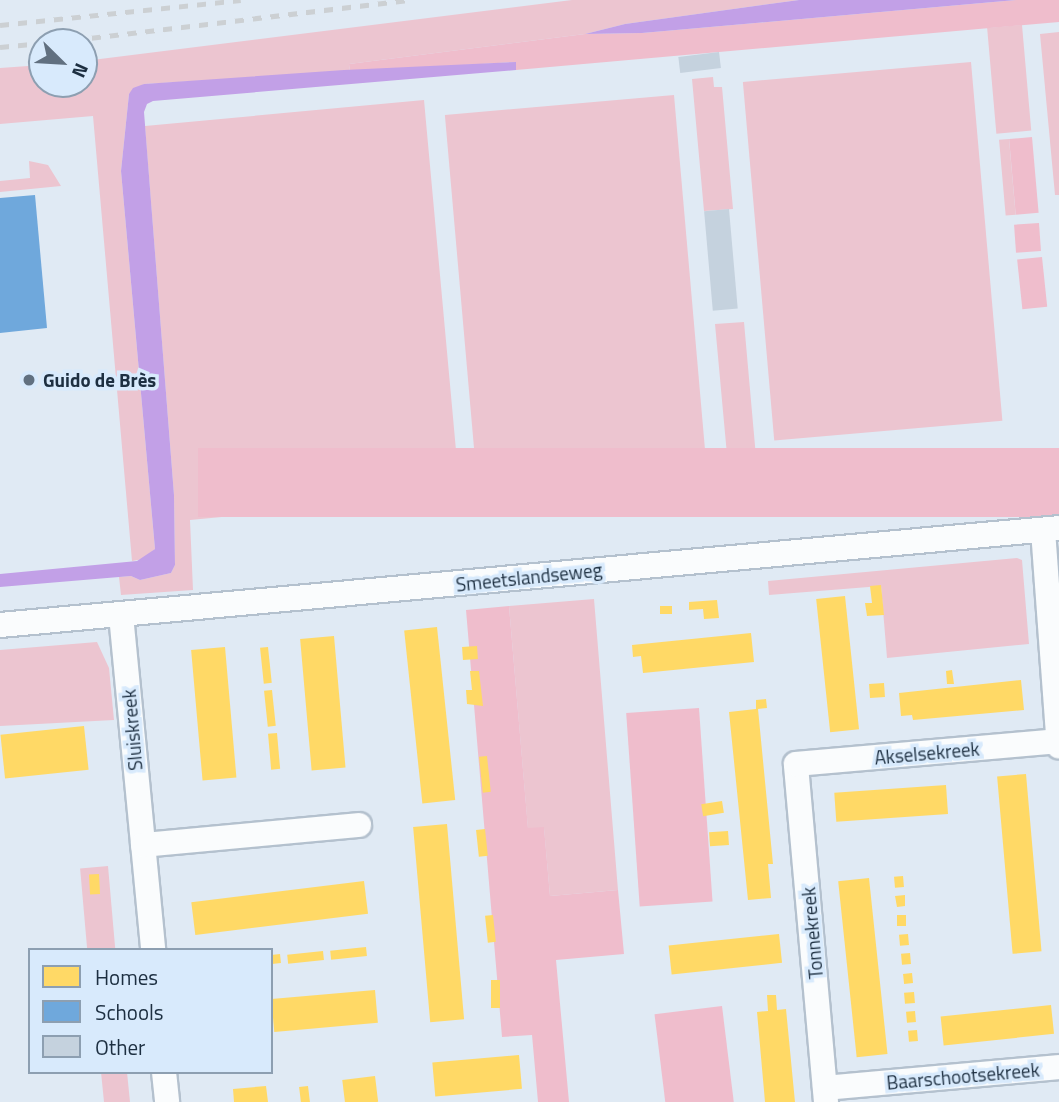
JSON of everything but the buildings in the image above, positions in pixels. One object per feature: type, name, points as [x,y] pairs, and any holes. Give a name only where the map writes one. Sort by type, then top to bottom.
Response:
[{"type":"street","name":"Smeetslandseweg","points":[[0,625],[1051,529]]},
{"type":"street","points":[[1051,529],[1059,743]]},
{"type":"street","name":"Sluiskreek","points":[[121,615],[153,948]]},
{"type":"street","name":"Akselsekreek","points":[[796,764],[1059,743]]},
{"type":"street","name":"Tonnekreek","points":[[796,764],[825,1095]]},
{"type":"street","points":[[143,845],[359,825]]},
{"type":"street","name":"Baarschootsekreek","points":[[825,1095],[1059,1067]]},
{"type":"street","points":[[164,1074],[167,1102]]},
{"type":"shaded area","points":[[572,0],[799,0],[625,24],[585,34],[349,64],[350,72],[144,84],[129,94],[121,171],[155,549],[143,559],[132,561],[93,116],[0,124],[0,68],[28,66],[28,98],[98,98],[98,59]]},
{"type":"shaded area","points":[[799,0],[1016,0],[642,33],[585,34],[625,24]]},
{"type":"shaded area","points":[[1016,0],[1059,0],[1059,22],[516,70],[515,62],[350,72],[349,64],[585,34],[642,33]]},
{"type":"shaded area","points":[[1022,25],[1031,131],[996,134],[987,28]]},
{"type":"shaded area","points":[[1059,32],[1059,195],[1055,195],[1040,34]]},
{"type":"shaded area","points":[[516,62],[516,70],[153,101],[147,104],[144,112],[174,495],[175,565],[171,573],[140,580],[131,576],[0,587],[0,574],[137,561],[155,549],[121,171],[129,94],[133,88],[144,84],[344,70]]},
{"type":"shaded area","points":[[971,62],[1002,421],[774,441],[743,82]]},
{"type":"shaded area","points":[[713,77],[714,87],[722,87],[733,209],[704,211],[692,79]]},
{"type":"shaded area","points":[[674,95],[705,454],[476,474],[445,115]]},
{"type":"shaded area","points":[[424,100],[460,494],[190,520],[193,590],[121,595],[119,577],[131,576],[140,580],[171,573],[175,565],[174,495],[145,126]]},
{"type":"shaded area","points":[[1032,137],[1039,213],[1016,215],[1009,139]]},
{"type":"shaded area","points":[[1009,139],[1016,215],[1006,216],[999,140]]},
{"type":"shaded area","points":[[29,161],[48,165],[61,186],[0,192],[0,181],[30,178]]},
{"type":"shaded area","points":[[1039,223],[1041,251],[1016,253],[1014,225]]},
{"type":"shaded area","points":[[1042,257],[1047,307],[1022,309],[1017,260]]},
{"type":"shaded area","points":[[744,322],[756,457],[747,458],[746,453],[727,455],[715,324]]},
{"type":"shaded area","points":[[198,448],[1059,448],[1059,517],[198,517]]},
{"type":"shaded area","points":[[1017,558],[1022,560],[1029,644],[887,658],[881,586],[769,595],[768,581]]},
{"type":"shaded area","points":[[594,599],[618,890],[550,896],[544,828],[528,829],[509,606]]},
{"type":"shaded area","points":[[509,606],[528,828],[544,827],[550,896],[618,890],[624,954],[556,960],[569,1102],[538,1102],[532,1035],[502,1037],[466,610]]},
{"type":"shaded area","points":[[97,642],[109,668],[114,720],[0,726],[0,650]]},
{"type":"shaded area","points":[[699,708],[713,902],[640,907],[626,713]]},
{"type":"shaded area","points":[[108,866],[115,948],[87,948],[80,868]]},
{"type":"shaded area","points":[[722,1006],[734,1102],[665,1102],[655,1014]]},
{"type":"shaded area","points":[[101,1074],[127,1074],[130,1102],[104,1102]]},
{"type":"railway","points":[[0,25],[241,0]]},
{"type":"railway","points":[[98,37],[406,0]]},
{"type":"railway","points":[[0,47],[28,44]]},
{"type":"place","name":"Guido de Brès","points":[[29,380]]}]
